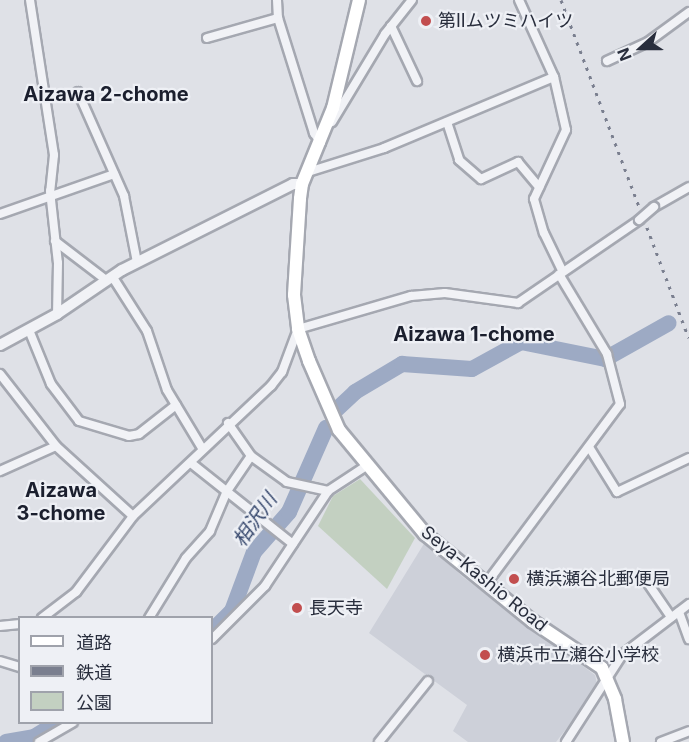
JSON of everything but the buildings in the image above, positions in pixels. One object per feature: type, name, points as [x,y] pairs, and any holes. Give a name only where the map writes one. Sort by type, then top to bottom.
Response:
[{"type":"main road","name":"Seya-Kashio Road","points":[[359,0],[323,138],[303,184],[293,278],[298,329],[328,410],[366,466],[425,534],[486,584],[602,668],[609,678]]},
{"type":"main road","points":[[609,678],[623,742]]},
{"type":"street","points":[[30,0],[54,155],[50,196],[55,241],[57,315]]},
{"type":"street","points":[[277,0],[278,18],[314,133],[323,138],[391,26],[412,0]]},
{"type":"street","points":[[486,584],[620,404],[608,358],[560,272],[539,219],[534,199],[566,130],[554,77],[519,0]]},
{"type":"street","points":[[607,61],[648,42],[689,12]]},
{"type":"street","points":[[207,38],[278,18]]},
{"type":"street","points":[[391,26],[417,81]]},
{"type":"street","points":[[308,172],[350,162],[554,77]]},
{"type":"street","points":[[78,92],[124,196],[137,262]]},
{"type":"street","points":[[447,122],[459,160],[481,179],[518,162],[539,187]]},
{"type":"street","points":[[0,214],[114,174]]},
{"type":"street","points":[[0,343],[57,315],[109,278],[137,262],[293,184],[303,184]]},
{"type":"street","points":[[45,616],[75,592],[133,516],[191,463],[202,448],[282,372],[298,329],[411,296],[444,293],[518,303],[537,293],[560,272],[639,220],[654,207],[689,187]]},
{"type":"street","points":[[55,241],[109,278],[147,331],[167,390],[202,448]]},
{"type":"street","points":[[28,330],[51,384],[78,421],[129,436],[139,434],[176,405]]},
{"type":"street","points":[[0,374],[3,385],[56,446],[133,516]]},
{"type":"street","points":[[228,423],[251,456],[303,488],[328,491]]},
{"type":"street","points":[[0,471],[56,446]]},
{"type":"street","points":[[589,447],[617,492],[689,458]]},
{"type":"street","points":[[150,616],[186,558],[210,531],[227,491],[251,456]]},
{"type":"street","points":[[191,463],[293,544]]},
{"type":"street","points":[[213,638],[265,586],[328,491],[366,466]]},
{"type":"street","points":[[643,576],[675,615],[689,639]]},
{"type":"street","points":[[566,742],[622,655],[689,604]]},
{"type":"street","points":[[0,626],[18,624]]},
{"type":"street","points":[[0,661],[18,666]]},
{"type":"street","points":[[379,742],[428,681]]},
{"type":"street","points":[[39,742],[71,724]]},
{"type":"street","points":[[661,742],[689,731]]},
{"type":"shaded area","name":"横浜市立瀬谷小学校","points":[[425,542],[463,577],[595,675],[598,688],[556,742],[468,742],[453,731],[467,705],[369,633]]},
{"type":"green space","points":[[360,479],[415,538],[387,589],[318,526],[333,496]]},
{"type":"waterway","name":"相沢川","points":[[336,410],[355,392],[402,364],[472,369],[521,342],[605,359],[669,323]]},
{"type":"waterway","name":"相沢川","points":[[213,630],[232,611],[254,552],[289,512],[326,428]]},
{"type":"waterway","name":"相沢川","points":[[6,742],[34,737],[55,724]]},
{"type":"railway","points":[[561,0],[689,338]]},
{"type":"place","name":"第IIムツミハイツ","points":[[426,21]]},
{"type":"place","name":"横浜瀬谷北郵便局","points":[[514,579]]},
{"type":"place","name":"長天寺","points":[[297,608]]},
{"type":"place","name":"横浜市立瀬谷小学校","points":[[485,655]]},
{"type":"district","name":"Aizawa 2-chome","points":[[106,94]]},
{"type":"district","name":"Aizawa 1-chome","points":[[474,334]]},
{"type":"district","name":"Aizawa 3-chome","points":[[61,502]]}]
